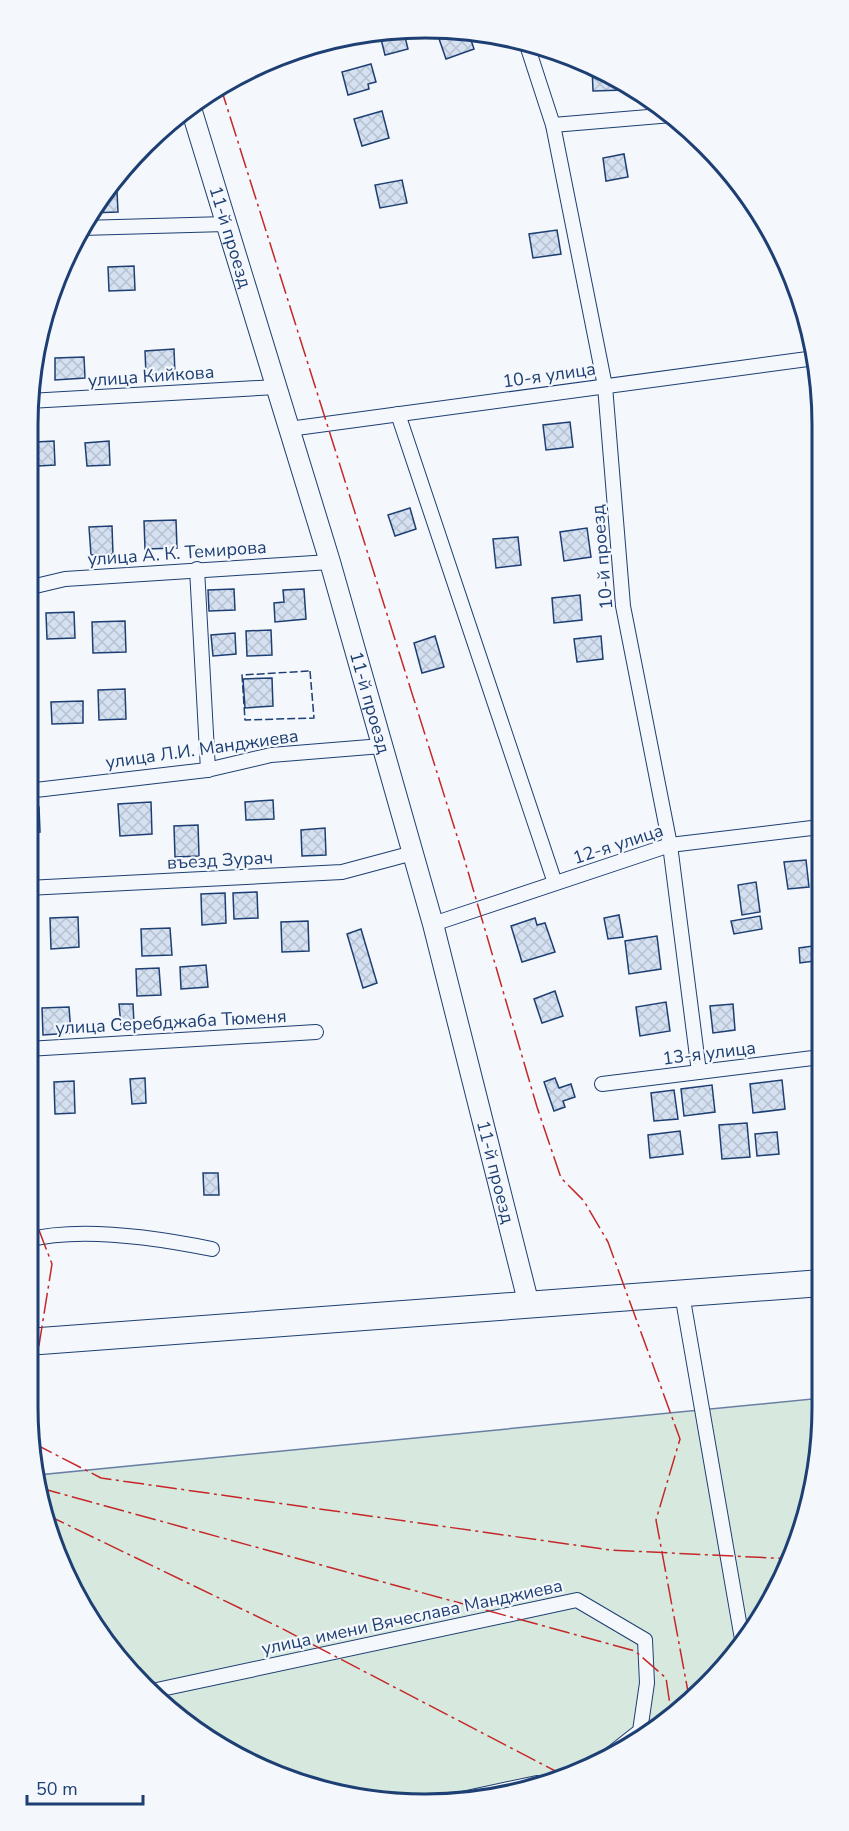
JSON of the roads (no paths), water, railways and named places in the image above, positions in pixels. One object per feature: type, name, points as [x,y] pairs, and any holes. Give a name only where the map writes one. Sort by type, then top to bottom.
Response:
[{"type":"highway","points":[[38,1341],[812,1284]]},
{"type":"street","name":"10-й проезд","points":[[529,52],[553,125],[605,386],[623,606],[670,844],[699,1072]]},
{"type":"street","name":"11-й проезд","points":[[193,114],[330,562],[413,853],[529,1305]]},
{"type":"street","points":[[553,125],[659,116]]},
{"type":"street","points":[[91,228],[226,224]]},
{"type":"street","name":"10-я улица","points":[[289,429],[806,359]]},
{"type":"street","name":"улица Кийкова","points":[[38,400],[276,387]]},
{"type":"street","points":[[398,414],[555,883]]},
{"type":"street","name":"улица А. К. Темирова","points":[[38,585],[65,579],[330,562]]},
{"type":"street","points":[[197,569],[208,770]]},
{"type":"street","name":"улица Л.И. Манджиева","points":[[38,790],[208,770],[271,755],[382,746]]},
{"type":"street","name":"12-я улица","points":[[433,924],[670,844],[812,827]]},
{"type":"street","name":"въезд Зурач","points":[[38,887],[342,872],[413,853]]},
{"type":"street","name":"улица Серебджаба Тюменя","points":[[38,1048],[316,1032]]},
{"type":"street","name":"13-я улица","points":[[602,1084],[812,1058]]},
{"type":"street","points":[[38,1237],[50,1234],[161,1238],[212,1249]]},
{"type":"street","points":[[682,1294],[740,1631]]},
{"type":"street","name":"улица имени Вячеслава Манджиева","points":[[160,1688],[577,1600],[645,1640],[647,1683],[640,1728]]}]
